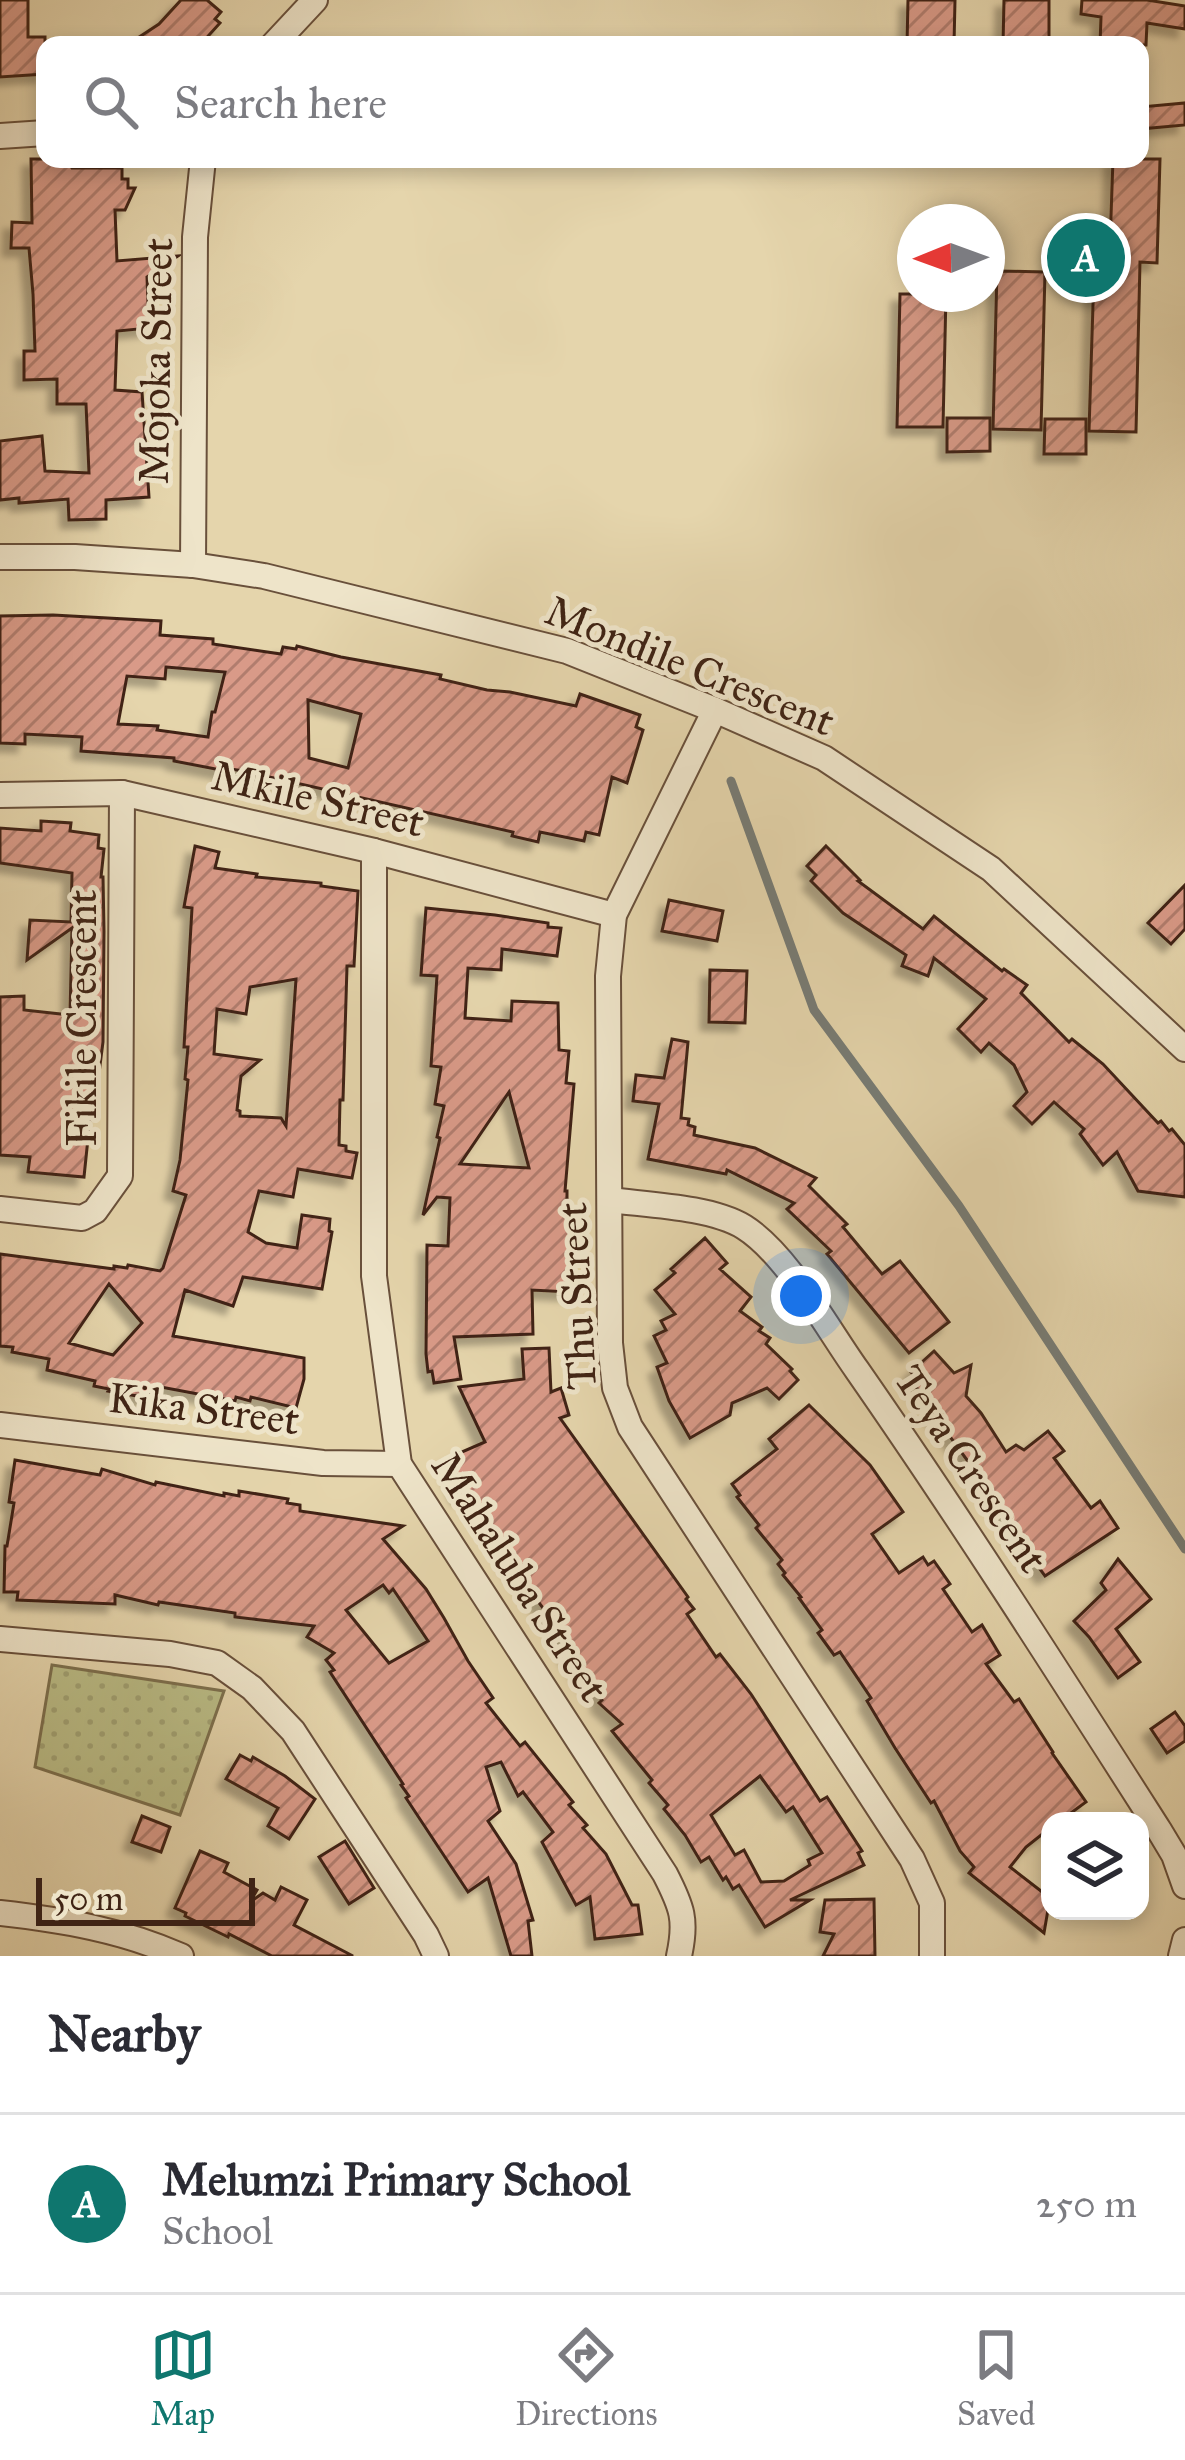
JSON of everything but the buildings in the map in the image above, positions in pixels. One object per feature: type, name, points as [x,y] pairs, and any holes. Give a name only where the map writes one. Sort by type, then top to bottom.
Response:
[{"type":"street","points":[[281,36],[315,0]]},
{"type":"street","points":[[0,136],[36,134]]},
{"type":"street","name":"Mojoka Street","points":[[193,565],[196,237],[202,168]]},
{"type":"street","name":"Mondile Crescent","points":[[0,557],[193,565],[264,576],[567,651],[715,710],[824,758],[991,869],[1185,1049]]},
{"type":"street","name":"Thu Street","points":[[715,710],[614,915],[608,976],[610,1343],[615,1388],[648,1456],[912,1859],[932,1903],[932,1956]]},
{"type":"street","name":"Mkile Street","points":[[0,795],[122,793],[374,851],[614,915]]},
{"type":"street","name":"Fikile Crescent","points":[[0,1209],[82,1218],[95,1211],[120,1176],[122,793]]},
{"type":"street","name":"Mahaluba Street","points":[[374,851],[374,1276],[398,1464],[665,1874],[682,1907],[679,1956]]},
{"type":"street","name":"Teya Crescent","points":[[610,1200],[724,1219],[742,1226],[782,1263],[1024,1618],[1160,1830],[1185,1886]]},
{"type":"street","name":"Kika Street","points":[[0,1425],[323,1463],[398,1464]]},
{"type":"street","points":[[0,1639],[170,1654],[218,1663],[233,1673],[293,1731],[436,1956]]},
{"type":"street","points":[[0,1912],[104,1928],[181,1956]]},
{"type":"street","points":[[1181,1956],[1185,1940]]},
{"type":"green space","points":[[52,1665],[224,1691],[180,1815],[35,1767]]},
{"type":"waterway","points":[[731,781],[814,1010],[959,1206],[1185,1549]]},
{"type":"place","name":"Melumzi Primary School","points":[[1086,258]]}]
